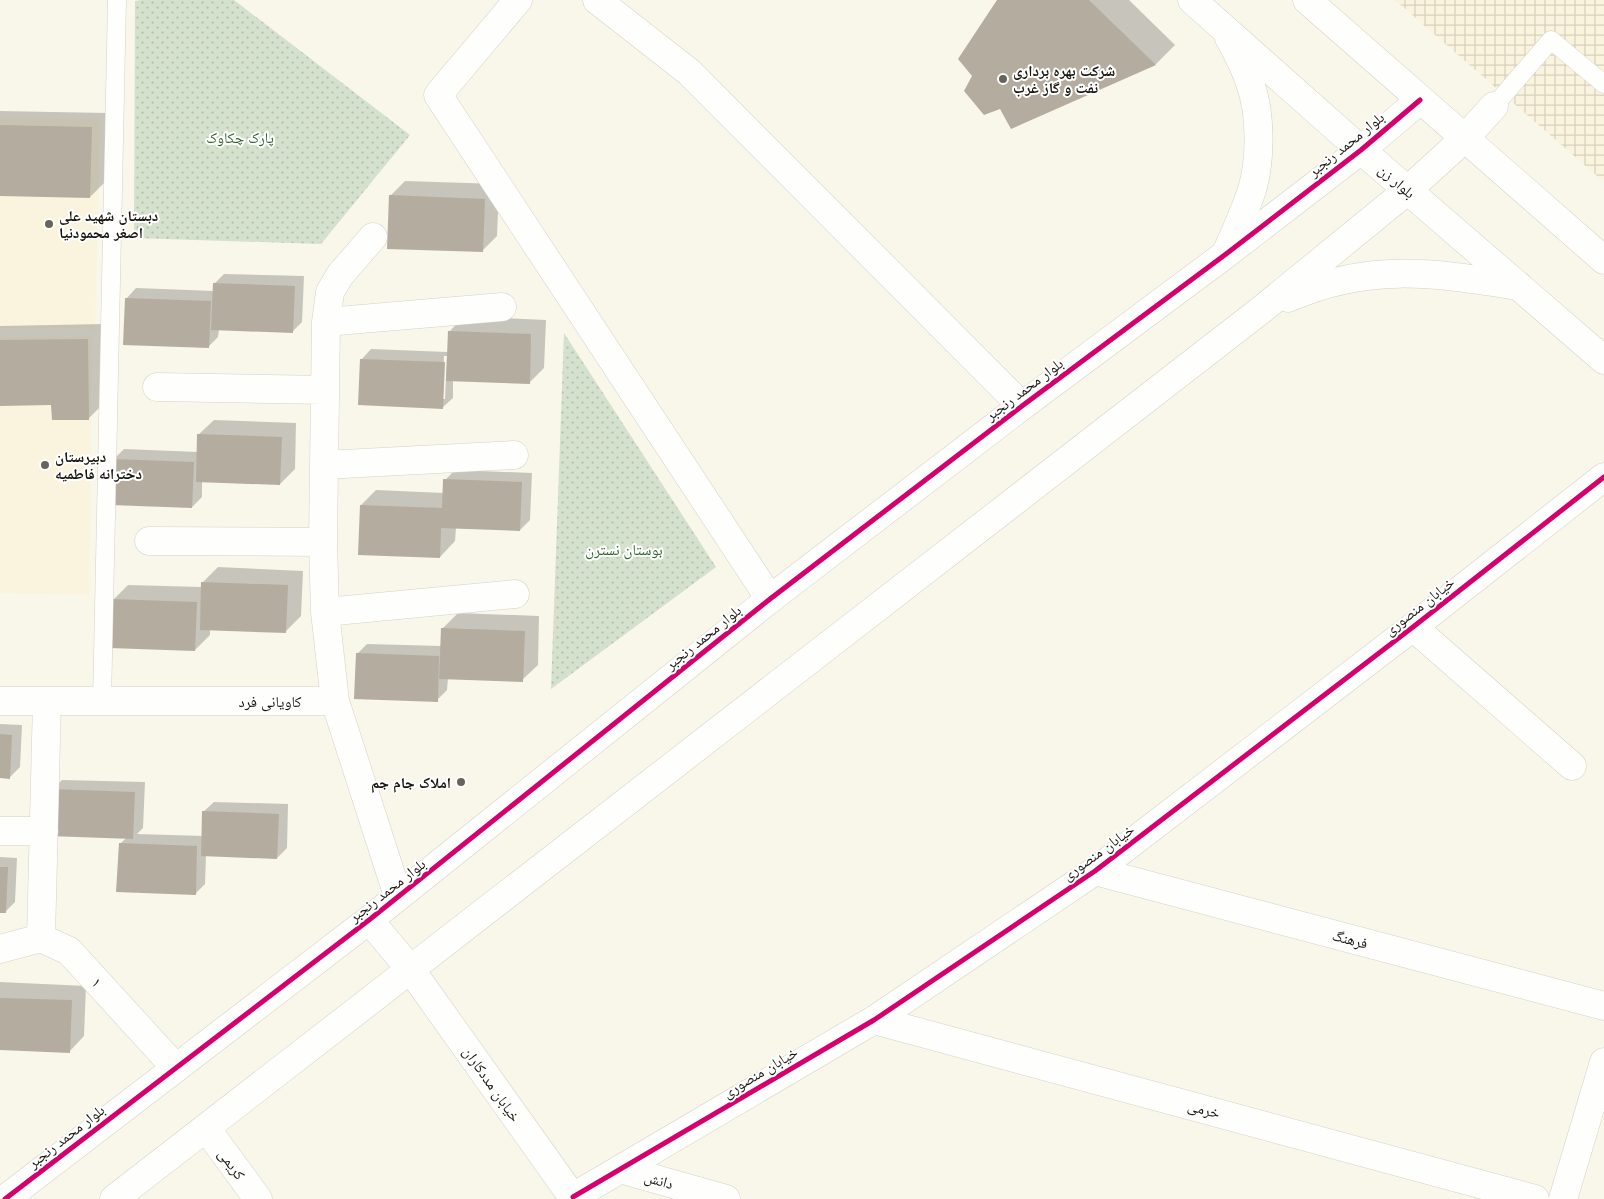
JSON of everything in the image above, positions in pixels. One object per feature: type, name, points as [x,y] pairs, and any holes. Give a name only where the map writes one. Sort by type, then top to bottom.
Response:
[{"type":"street","points":[[518,0],[438,95],[770,599]]},
{"type":"street","points":[[596,0],[690,72],[1022,406]]},
{"type":"street","name":"بلوار زن","points":[[1192,0],[1604,360]]},
{"type":"street","points":[[1307,0],[1604,260]]},
{"type":"street","points":[[1222,25],[1238,55],[1250,84],[1257,114],[1258,142],[1252,188],[1245,211],[1226,254]]},
{"type":"street","name":"بلوار محمد رنجبر","points":[[6,1199],[175,1067],[369,920],[770,599],[1362,150],[1420,100]]},
{"type":"street","points":[[114,1199],[1261,310],[1408,190],[1465,138],[1494,106]]},
{"type":"street","points":[[372,237],[340,275],[330,292],[326,322],[323,542],[325,612],[335,701],[398,896]]},
{"type":"street","points":[[1261,310],[1299,293],[1336,280],[1372,274],[1413,272],[1519,286]]},
{"type":"street","points":[[326,322],[502,307]]},
{"type":"street","points":[[158,388],[325,390]]},
{"type":"street","points":[[324,465],[514,455]]},
{"type":"street","name":"خیابان منصوری","points":[[573,1198],[874,1020],[1096,872],[1604,477]]},
{"type":"street","points":[[149,541],[323,542]]},
{"type":"street","points":[[325,612],[515,594]]},
{"type":"street","points":[[1413,627],[1572,766]]},
{"type":"street","name":"کاویانی فرد","points":[[0,701],[335,701]]},
{"type":"street","points":[[0,949],[41,938],[47,701]]},
{"type":"street","points":[[0,832],[44,831]]},
{"type":"street","name":"فرهنگ","points":[[1096,872],[1604,1006]]},
{"type":"street","name":"خیابان مددکاران","points":[[369,920],[411,970],[573,1198]]},
{"type":"street","name":"۱","points":[[41,938],[69,951],[175,1067]]},
{"type":"street","name":"خرمی","points":[[874,1020],[1535,1199]]},
{"type":"street","points":[[1563,1199],[1604,1062]]},
{"type":"street","name":"کریمی","points":[[206,1128],[258,1199]]},
{"type":"street","name":"دانش","points":[[620,1169],[726,1199]]},
{"type":"lane","points":[[102,702],[117,0]]},
{"type":"lane","points":[[1494,106],[1551,40],[1604,84]]},
{"type":"shaded area","points":[[1395,0],[1604,0],[1604,182]]},
{"type":"shaded area","name":"دبستان شهید علی اصغر محمودنیا","points":[[0,118],[100,119],[95,329],[0,328]]},
{"type":"shaded area","name":"دبیرستان دخترانه فاطمیه","points":[[0,337],[92,337],[89,595],[0,593]]},
{"type":"green space","name":"پارک چکاوک","points":[[234,0],[410,135],[321,244],[134,238],[135,1]]},
{"type":"green space","name":"بوستان نسترن","points":[[564,333],[716,567],[551,689]]},
{"type":"building","points":[[997,0],[1089,0],[1156,65],[1011,129],[1000,109],[984,115],[964,91],[972,76],[958,59]]},
{"type":"building","points":[[0,125],[92,127],[90,198],[0,196]]},
{"type":"building","points":[[389,195],[485,199],[483,252],[387,249]]},
{"type":"building","points":[[213,283],[295,286],[293,333],[211,330]]},
{"type":"building","points":[[125,298],[211,301],[209,348],[123,345]]},
{"type":"building","points":[[448,331],[531,334],[530,384],[446,381]]},
{"type":"building","points":[[88,339],[89,420],[52,420],[51,405],[0,406],[0,340]]},
{"type":"building","points":[[360,359],[445,362],[443,409],[358,405]]},
{"type":"building","points":[[197,434],[282,437],[280,485],[196,482]]},
{"type":"building","points":[[113,459],[194,462],[192,508],[111,505]]},
{"type":"building","points":[[443,479],[522,482],[520,531],[441,528],[440,558],[358,555],[360,505],[442,508]]},
{"type":"building","points":[[201,582],[288,585],[286,633],[200,630]]},
{"type":"building","points":[[111,599],[197,602],[195,651],[109,648]]},
{"type":"building","points":[[441,628],[525,631],[523,682],[439,679]]},
{"type":"building","points":[[356,653],[439,656],[438,702],[354,699]]},
{"type":"building","points":[[0,734],[12,735],[10,779],[0,778]]},
{"type":"building","points":[[51,789],[135,792],[133,839],[49,836]]},
{"type":"building","points":[[202,811],[279,814],[277,859],[201,856]]},
{"type":"building","points":[[119,843],[197,846],[196,895],[116,892]]},
{"type":"building","points":[[0,867],[8,867],[6,913],[0,913]]},
{"type":"building","points":[[0,998],[72,1000],[70,1053],[0,1050]]},
{"type":"cycle path","points":[[5,1199],[369,920],[770,599],[1022,406],[1226,254],[1361,150],[1420,100]]},
{"type":"cycle path","points":[[573,1197],[874,1020],[1095,871],[1413,627],[1604,477]]},
{"type":"place","name":"شرکت بهره برداری نفت و گاز غرب","points":[[1003,79]]},
{"type":"place","name":"دبستان شهید علی اصغر محمودنیا","points":[[49,224]]},
{"type":"place","name":"دبیرستان دخترانه فاطمیه","points":[[45,465]]},
{"type":"place","name":"املاک جام جم","points":[[461,782]]}]
